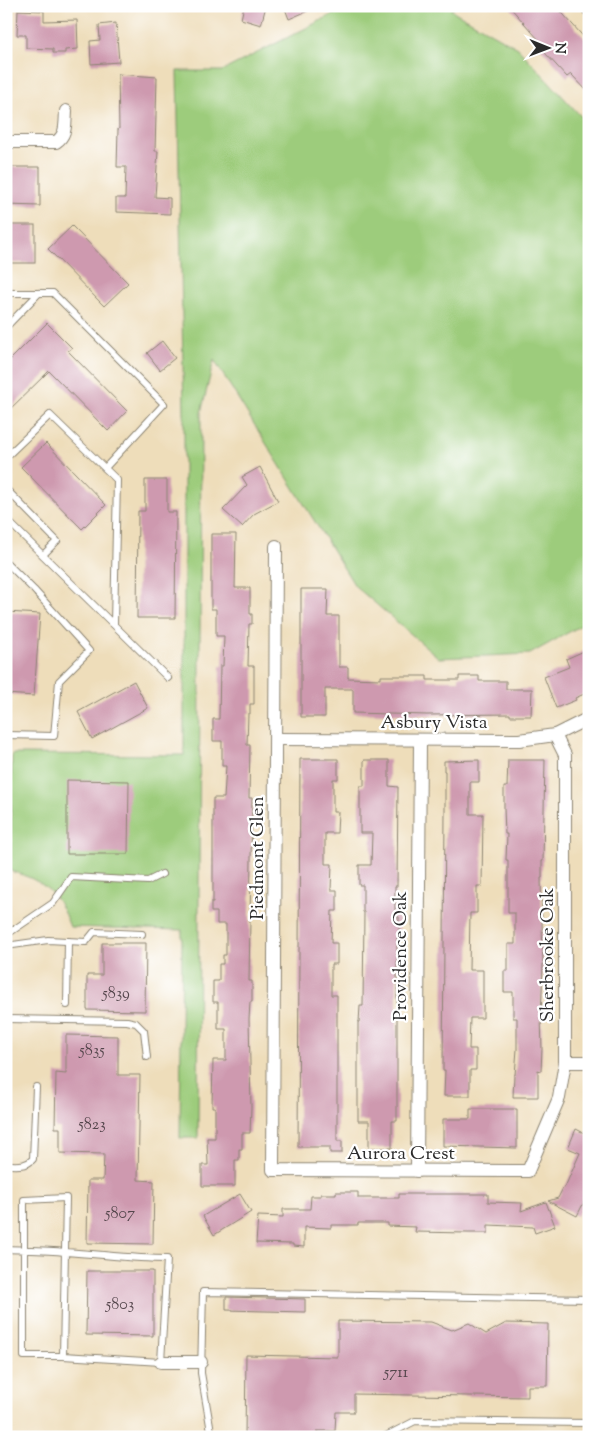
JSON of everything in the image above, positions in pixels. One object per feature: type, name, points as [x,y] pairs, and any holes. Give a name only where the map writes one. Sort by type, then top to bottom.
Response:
[{"type":"street","points":[[586,6],[589,10]]},
{"type":"street","points":[[6,142],[56,142],[62,138],[65,130],[66,111]]},
{"type":"street","name":"Piedmont Glen","points":[[273,1170],[276,546]]},
{"type":"street","name":"Asbury Vista","points":[[276,739],[519,740],[555,735],[589,718]]},
{"type":"street","name":"Sherbrooke Oak","points":[[528,1171],[559,1098],[565,1062],[565,755],[555,735]]},
{"type":"street","name":"Providence Oak","points":[[417,1171],[420,741]]},
{"type":"street","points":[[565,1062],[589,1062]]},
{"type":"street","name":"Aurora Crest","points":[[273,1170],[528,1171]]},
{"type":"street","points":[[161,1362],[201,1362]]},
{"type":"lane","points":[[6,293],[53,293],[164,404],[105,468]]},
{"type":"lane","points":[[7,323],[39,293]]},
{"type":"lane","points":[[6,457],[50,415],[117,480],[114,624]]},
{"type":"lane","points":[[6,495],[9,492],[56,540],[43,555]]},
{"type":"lane","points":[[6,519],[168,678]]},
{"type":"lane","points":[[6,562],[89,651],[59,681],[54,736],[6,735]]},
{"type":"lane","points":[[6,936],[52,903],[71,877],[148,881],[162,874]]},
{"type":"lane","points":[[6,946],[48,940],[86,942],[94,932],[142,934]]},
{"type":"lane","points":[[67,1005],[68,941]]},
{"type":"lane","points":[[6,1019],[113,1020],[136,1023],[144,1031],[147,1057]]},
{"type":"lane","points":[[6,1165],[21,1165],[29,1163],[33,1159],[36,1087]]},
{"type":"lane","points":[[6,1249],[23,1250],[64,1252],[141,1259],[167,1259],[161,1362],[63,1356],[24,1356],[23,1250],[24,1200],[66,1198],[64,1252],[63,1356]]},
{"type":"lane","points":[[212,1437],[201,1373],[203,1292],[589,1299]]},
{"type":"lane","points":[[384,1437],[415,1421],[589,1423]]},
{"type":"green space","points":[[349,6],[456,6],[451,10],[518,48],[589,125],[589,621],[530,654],[439,658],[355,586],[214,360],[201,413],[198,1138],[180,1138],[182,930],[70,927],[60,905],[49,890],[33,879],[10,871],[12,754],[184,755],[184,415],[177,71],[222,71]]},
{"type":"building","points":[[244,6],[266,6],[261,25],[241,19]]},
{"type":"building","points":[[284,6],[319,6],[289,19]]},
{"type":"building","points":[[509,6],[556,6],[589,43],[589,93],[571,74],[567,77],[536,43],[539,40]]},
{"type":"building","points":[[18,10],[44,11],[44,21],[77,20],[78,49],[65,50],[65,53],[53,53],[53,49],[26,48],[26,35],[17,35]]},
{"type":"building","points":[[116,23],[119,62],[91,64],[90,41],[100,40],[99,25]]},
{"type":"building","points":[[118,74],[157,77],[155,151],[158,151],[155,197],[170,198],[170,214],[116,212],[116,198],[125,198],[126,167],[117,167],[119,129]]},
{"type":"building","points":[[6,167],[40,167],[40,206],[6,205]]},
{"type":"building","points":[[6,225],[35,225],[35,263],[6,263]]},
{"type":"building","points":[[72,226],[128,283],[104,306],[48,249]]},
{"type":"building","points":[[47,323],[72,348],[68,351],[127,411],[108,431],[49,371],[6,413],[6,364]]},
{"type":"building","points":[[162,341],[175,358],[160,370],[147,353]]},
{"type":"building","points":[[46,443],[106,505],[82,529],[21,467]]},
{"type":"building","points":[[260,467],[278,501],[254,514],[242,527],[223,510],[247,485],[242,477]]},
{"type":"building","points":[[145,480],[167,480],[167,512],[176,512],[175,618],[137,618],[138,511],[145,511]]},
{"type":"building","points":[[211,534],[236,534],[235,588],[250,588],[252,624],[249,624],[248,666],[254,666],[254,704],[250,704],[250,714],[248,714],[247,745],[250,745],[249,798],[252,798],[249,981],[252,981],[252,1002],[250,1002],[249,1019],[251,1107],[250,1133],[242,1133],[242,1149],[239,1149],[239,1160],[235,1160],[235,1186],[202,1186],[202,1165],[208,1165],[207,1138],[215,1138],[215,1107],[212,1107],[213,1060],[226,1060],[226,1029],[218,1029],[218,1002],[213,1002],[213,981],[219,981],[219,964],[223,964],[223,955],[226,955],[226,924],[217,924],[217,912],[211,912],[211,902],[213,902],[213,798],[224,798],[226,766],[222,766],[222,741],[213,741],[213,719],[219,719],[220,666],[223,666],[224,636],[216,636],[216,609],[211,609]]},
{"type":"building","points":[[301,589],[328,589],[327,616],[339,616],[339,667],[348,667],[348,678],[381,679],[381,676],[427,676],[427,680],[459,680],[459,676],[479,676],[479,681],[506,681],[506,689],[532,689],[531,716],[510,716],[510,714],[427,715],[353,713],[353,689],[325,689],[325,717],[301,717]]},
{"type":"building","points":[[6,612],[40,614],[34,696],[6,694]]},
{"type":"building","points":[[584,651],[589,661],[589,692],[575,698],[576,700],[556,708],[544,677],[569,667],[566,659]]},
{"type":"building","points":[[134,681],[148,708],[92,739],[78,712]]},
{"type":"building","points":[[300,759],[338,759],[338,779],[333,779],[333,812],[338,812],[337,833],[325,833],[325,864],[332,864],[331,890],[337,890],[337,911],[332,911],[331,943],[337,943],[337,964],[331,964],[331,995],[337,995],[337,1141],[342,1141],[342,1153],[330,1153],[330,1147],[298,1147]]},
{"type":"building","points":[[364,760],[389,760],[389,786],[398,787],[397,886],[395,886],[395,917],[399,917],[399,938],[397,938],[397,1121],[392,1121],[392,1148],[369,1148],[369,1121],[358,1121],[358,1022],[360,1006],[363,1006],[364,912],[363,885],[359,885],[359,865],[371,865],[372,833],[360,833],[360,786],[364,786]]},
{"type":"building","points":[[479,760],[479,782],[470,782],[470,814],[483,814],[482,886],[477,886],[477,913],[470,913],[469,970],[483,970],[483,1018],[470,1018],[469,1049],[476,1049],[476,1070],[470,1070],[470,1096],[444,1096],[444,761]]},
{"type":"building","points":[[508,760],[545,760],[541,878],[542,1049],[541,1071],[538,1070],[538,1097],[513,1097],[517,1049],[517,1018],[513,1018],[513,992],[504,992],[504,971],[508,971],[508,944],[515,944],[515,913],[508,913],[508,860],[506,860],[507,834],[505,834],[504,808],[504,787],[507,787]]},
{"type":"building","points":[[67,780],[129,781],[128,854],[67,854]]},
{"type":"building","points":[[102,943],[146,943],[145,1011],[87,1010],[87,975],[102,975]]},
{"type":"building","points":[[66,1035],[118,1036],[118,1075],[140,1075],[138,1180],[154,1181],[153,1244],[87,1243],[88,1180],[103,1180],[104,1154],[60,1153],[60,1128],[55,1128],[56,1073],[66,1074]]},
{"type":"building","points":[[470,1109],[517,1109],[517,1148],[443,1146],[443,1119],[470,1119]]},
{"type":"building","points":[[576,1129],[588,1135],[589,1133],[589,1192],[577,1216],[548,1201],[558,1198],[580,1153],[568,1148]]},
{"type":"building","points":[[336,1192],[358,1192],[358,1198],[399,1198],[399,1194],[488,1194],[488,1202],[522,1203],[521,1211],[546,1202],[555,1226],[535,1233],[533,1227],[488,1225],[488,1233],[467,1233],[415,1232],[416,1227],[388,1226],[388,1223],[358,1223],[358,1225],[331,1225],[331,1228],[304,1227],[304,1247],[293,1246],[293,1244],[256,1243],[258,1216],[283,1217],[283,1209],[310,1209],[311,1196],[336,1194]]},
{"type":"building","points":[[240,1194],[251,1212],[214,1235],[203,1216]]},
{"type":"building","points":[[87,1271],[153,1271],[153,1336],[86,1335]]},
{"type":"building","points":[[226,1297],[305,1299],[305,1312],[226,1310]]},
{"type":"building","points":[[338,1321],[431,1322],[452,1330],[469,1323],[486,1334],[506,1323],[548,1324],[547,1386],[528,1386],[528,1397],[354,1394],[354,1412],[336,1412],[335,1431],[317,1431],[317,1437],[245,1437],[246,1355],[338,1357]]}]
